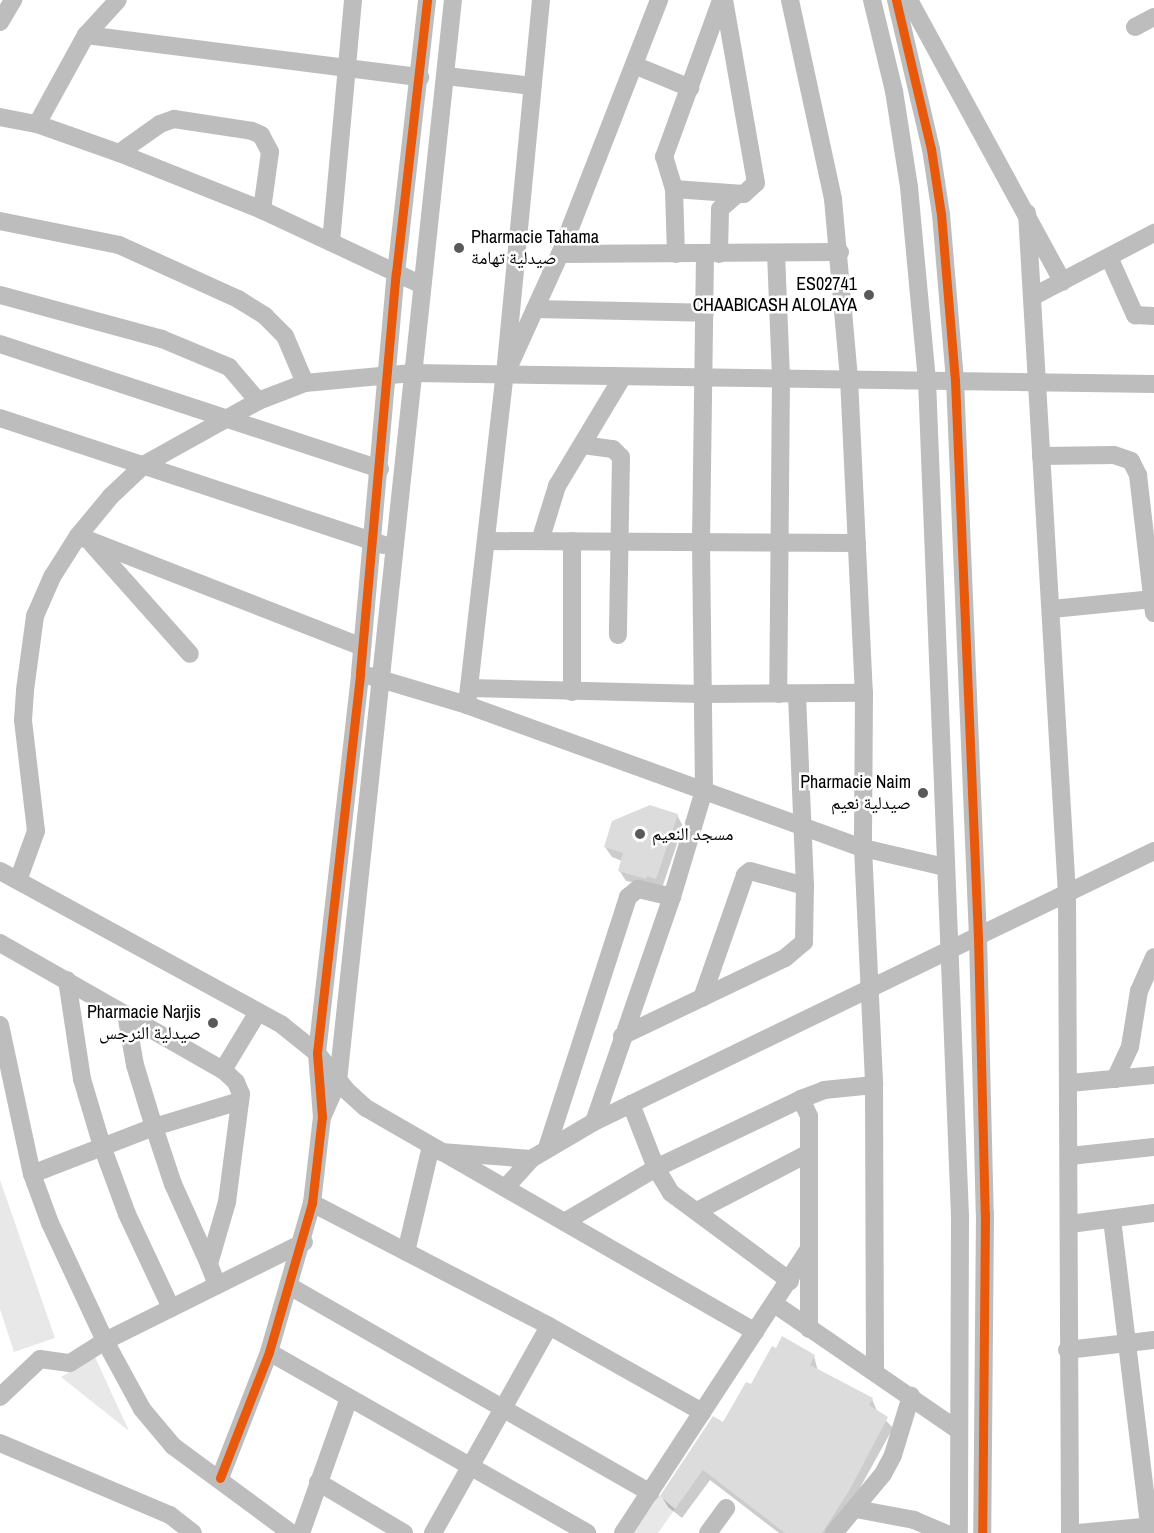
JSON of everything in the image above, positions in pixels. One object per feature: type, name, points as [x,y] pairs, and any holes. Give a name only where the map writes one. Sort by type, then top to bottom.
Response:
[{"type":"street","points":[[0,22],[13,0]]},
{"type":"street","points":[[37,124],[86,35],[118,0]]},
{"type":"street","points":[[331,242],[353,0]]},
{"type":"street","points":[[220,1478],[269,1352],[291,1287],[312,1203],[322,1116],[317,1053],[360,673],[396,273],[427,0]]},
{"type":"street","points":[[322,1116],[338,1081],[453,0]]},
{"type":"street","points":[[468,697],[505,374],[541,0]]},
{"type":"street","points":[[505,374],[560,254],[659,0]]},
{"type":"street","points":[[676,254],[674,189],[664,157],[723,0]]},
{"type":"street","points":[[674,189],[736,194],[750,192],[756,183],[723,0]]},
{"type":"street","points":[[790,0],[803,47],[840,252],[849,378],[864,693],[863,848],[874,1085],[875,1372]]},
{"type":"street","points":[[872,0],[894,91],[909,187],[927,380],[960,1217],[959,1533]]},
{"type":"street","points":[[896,0],[922,97],[934,170],[956,380],[978,937],[985,1214],[982,1533]]},
{"type":"street","points":[[909,0],[1063,282]]},
{"type":"street","points":[[1136,27],[1154,16]]},
{"type":"street","points":[[86,35],[420,77]]},
{"type":"street","points":[[634,65],[690,87]]},
{"type":"street","points":[[446,76],[532,86]]},
{"type":"street","points":[[0,117],[37,124],[119,153],[262,210],[422,285]]},
{"type":"street","points":[[119,153],[160,124],[174,119],[252,132],[267,142],[270,152],[262,210]]},
{"type":"street","points":[[594,1122],[672,897],[704,790],[701,541],[705,313],[720,209],[736,194]]},
{"type":"street","points":[[1027,213],[1067,894],[1070,1083],[1067,1350],[1070,1533]]},
{"type":"street","points":[[0,221],[119,245],[238,299],[265,316],[285,336],[305,383]]},
{"type":"street","points":[[1032,297],[1154,233]]},
{"type":"street","points":[[560,254],[840,252]]},
{"type":"street","points":[[776,253],[782,376],[778,694]]},
{"type":"street","points":[[1109,257],[1135,315],[1154,316]]},
{"type":"street","points":[[0,295],[162,339],[228,367],[258,401]]},
{"type":"street","points":[[535,309],[705,313]]},
{"type":"street","points":[[0,344],[380,469]]},
{"type":"street","points":[[19,878],[36,831],[23,720],[35,616],[52,577],[84,538],[111,496],[145,464],[258,401],[305,383],[413,374],[622,378],[782,376],[1154,384]]},
{"type":"street","points":[[540,541],[557,486],[622,378]]},
{"type":"street","points":[[0,418],[145,464],[395,549]]},
{"type":"street","points":[[583,446],[613,449],[621,457],[618,635]]},
{"type":"street","points":[[1041,456],[1114,455],[1131,461],[1138,475],[1153,604],[1052,609]]},
{"type":"street","points":[[84,538],[362,647]]},
{"type":"street","points":[[84,538],[190,654]]},
{"type":"street","points":[[486,541],[857,543]]},
{"type":"street","points":[[572,541],[572,692]]},
{"type":"street","points":[[360,673],[381,680],[468,697],[704,790],[863,848],[945,867]]},
{"type":"street","points":[[468,697],[572,692],[864,693]]},
{"type":"street","points":[[622,1036],[800,948],[805,933],[805,886],[797,694]]},
{"type":"street","points":[[507,1186],[531,1159],[594,1122],[1154,851]]},
{"type":"street","points":[[0,871],[19,878],[301,1038],[317,1053],[338,1081],[366,1108],[436,1149],[507,1186],[755,1332]]},
{"type":"street","points":[[702,998],[745,874],[750,871],[805,886]]},
{"type":"street","points":[[547,1148],[628,897],[639,889],[672,897]]},
{"type":"street","points":[[0,943],[223,1070],[236,1082],[240,1101],[227,1202],[209,1264]]},
{"type":"street","points":[[1115,1079],[1130,1047],[1154,957]]},
{"type":"street","points":[[67,980],[82,1079],[102,1146],[127,1214],[171,1308]]},
{"type":"street","points":[[223,1070],[258,1012]]},
{"type":"street","points":[[126,1014],[135,1065],[173,1184],[217,1285]]},
{"type":"street","points":[[0,1025],[32,1174],[50,1223],[105,1341],[155,1428],[291,1533]]},
{"type":"street","points":[[1070,1083],[1154,1076]]},
{"type":"street","points":[[566,1221],[656,1168],[801,1099],[824,1090],[874,1085]]},
{"type":"street","points":[[801,1099],[809,1116],[809,1329]]},
{"type":"street","points":[[32,1174],[154,1127],[240,1101]]},
{"type":"street","points":[[631,1104],[656,1168],[672,1193],[790,1281]]},
{"type":"street","points":[[1070,1156],[1154,1147]]},
{"type":"street","points":[[436,1149],[531,1159]]},
{"type":"street","points":[[406,1252],[436,1149]]},
{"type":"street","points":[[697,1211],[810,1154]]},
{"type":"street","points":[[312,1203],[549,1326],[702,1412]]},
{"type":"street","points":[[1070,1224],[1154,1213]]},
{"type":"street","points":[[1078,1533],[1151,1526],[1112,1219]]},
{"type":"street","points":[[4,1387],[40,1359],[70,1363],[105,1341],[304,1242]]},
{"type":"street","points":[[623,1533],[755,1332],[776,1305],[809,1249]]},
{"type":"street","points":[[291,1287],[650,1493]]},
{"type":"street","points":[[776,1305],[958,1430]]},
{"type":"street","points":[[433,1533],[549,1326]]},
{"type":"street","points":[[1067,1350],[1154,1340]]},
{"type":"street","points":[[269,1352],[587,1533]]},
{"type":"street","points":[[834,1533],[856,1509],[893,1455],[911,1396]]},
{"type":"street","points":[[301,1533],[349,1398]]},
{"type":"street","points":[[0,1443],[170,1515],[193,1533]]},
{"type":"street","points":[[318,1482],[404,1533]]},
{"type":"street","points":[[708,1533],[726,1508]]},
{"type":"street","points":[[856,1509],[914,1520],[945,1533]]},
{"type":"shaded area","points":[[0,1180],[55,1338],[14,1352],[0,1309]]},
{"type":"shaded area","points":[[95,1357],[129,1431],[61,1377]]},
{"type":"shaded area","points":[[659,1495],[675,1509],[658,1533],[632,1533]]},
{"type":"building","name":"مسجد النعيم","points":[[650,805],[678,814],[656,879],[647,876],[646,879],[618,871],[623,853],[604,847],[612,821]]},
{"type":"building","points":[[782,1336],[815,1355],[810,1365],[873,1398],[869,1405],[888,1417],[849,1491],[822,1533],[785,1533],[703,1470],[675,1509],[660,1496],[713,1416],[723,1422],[746,1382],[751,1384],[772,1346],[776,1348]]},
{"type":"cycle path","points":[[220,1478],[269,1352],[312,1203],[322,1117],[317,1053],[360,673],[396,273],[427,0]]},
{"type":"cycle path","points":[[896,0],[931,149],[941,214],[955,380],[978,937],[985,1214],[982,1533]]},
{"type":"place","name":"Pharmacie Tahama صيدلية تهامة","points":[[459,248]]},
{"type":"place","name":"ES02741 CHAABICASH ALOLAYA","points":[[869,295]]},
{"type":"place","name":"Pharmacie Naim صيدلية نعيم","points":[[923,793]]},
{"type":"place","name":"مسجد النعيم","points":[[640,834]]},
{"type":"place","name":"Pharmacie Narjis صيدلية النرجس","points":[[213,1023]]}]
